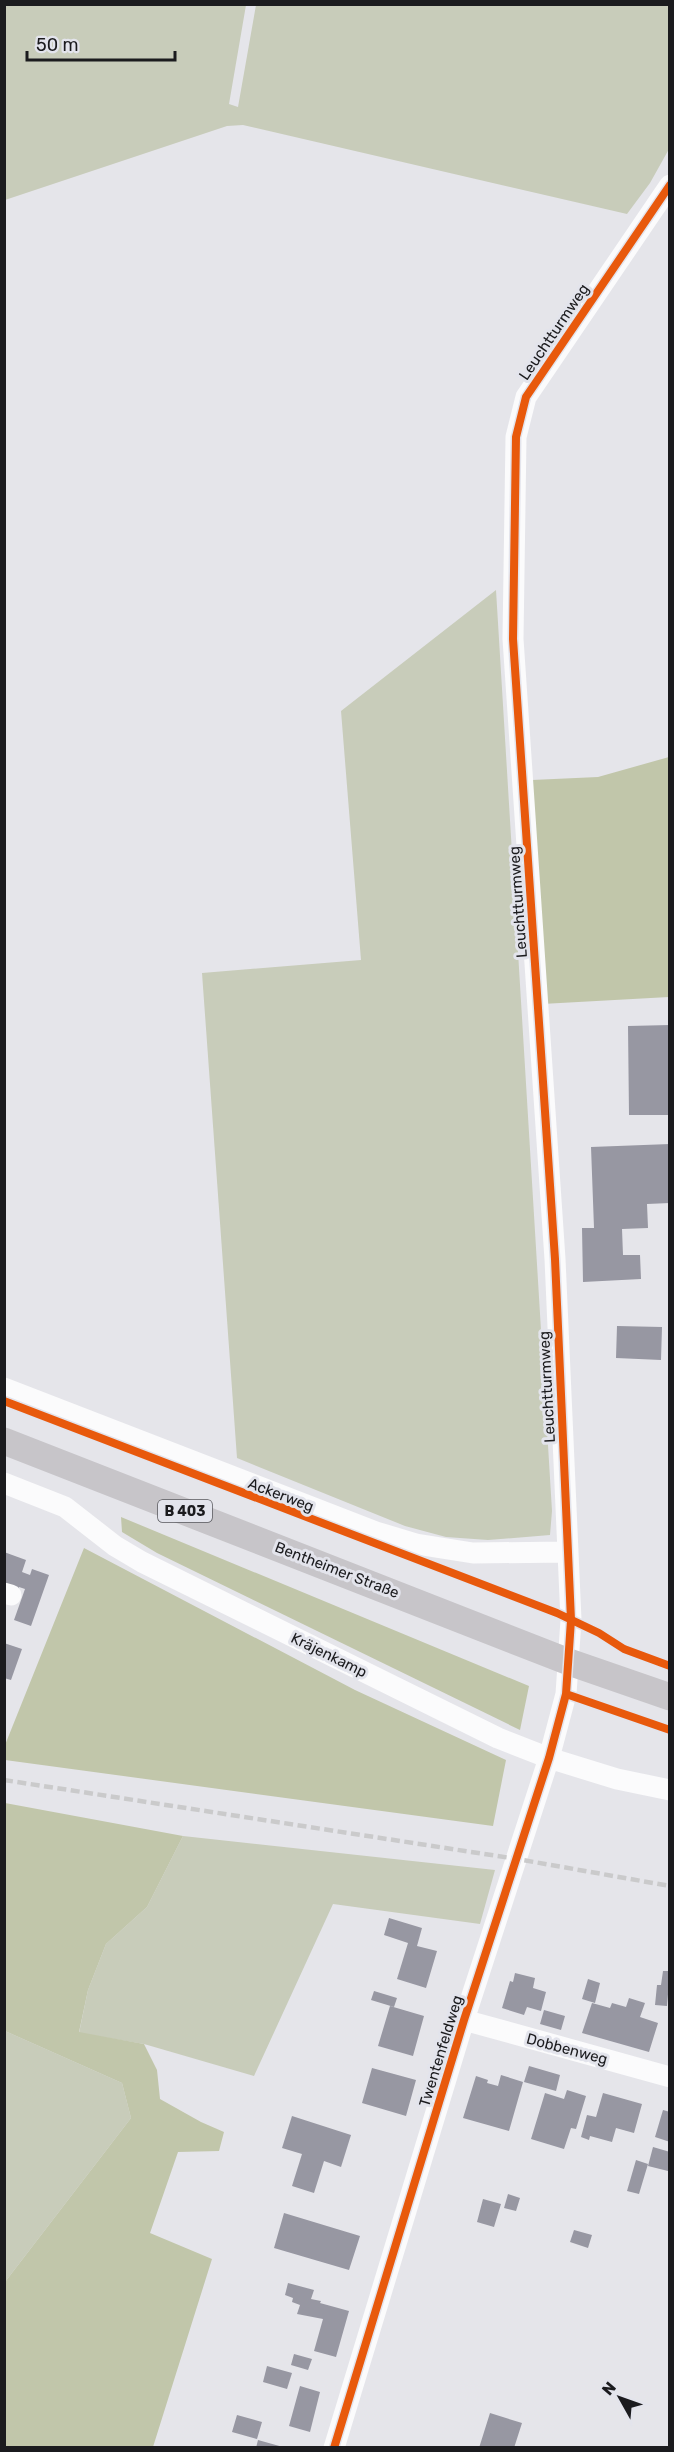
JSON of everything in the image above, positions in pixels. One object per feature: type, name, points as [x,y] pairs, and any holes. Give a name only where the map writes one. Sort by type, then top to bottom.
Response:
[{"type":"main road","name":"Bentheimer Straße","points":[[4,1441],[568,1662],[669,1697]]},
{"type":"street","name":"Leuchtturmweg","points":[[568,1662],[571,1620],[555,1259],[513,639],[516,437],[526,397],[669,185]]},
{"type":"street","name":"Ackerweg","points":[[4,1388],[376,1532],[416,1544],[473,1553],[568,1552]]},
{"type":"street","name":"Kräjenkamp","points":[[4,1483],[65,1507],[115,1546],[142,1562],[498,1738],[549,1758],[617,1779],[669,1790]]},
{"type":"street","name":"Twentenfeldweg","points":[[334,2448],[464,2020],[549,1758],[566,1694],[568,1662]]},
{"type":"street","name":"Dobbenweg","points":[[464,2020],[669,2077]]},
{"type":"green space","points":[[4,5],[246,5],[229,104],[238,107],[256,5],[669,5],[669,149],[650,183],[627,214],[243,125],[227,126],[5,200]]},
{"type":"green space","points":[[496,590],[552,1511],[550,1535],[488,1540],[446,1537],[405,1526],[237,1458],[202,973],[361,960],[341,711]]},
{"type":"green space","points":[[669,757],[669,997],[542,1004],[532,780],[598,777]]},
{"type":"green space","points":[[121,1517],[529,1686],[520,1730],[157,1553],[122,1532]]},
{"type":"green space","points":[[84,1548],[355,1690],[506,1760],[493,1826],[5,1760],[5,1745]]},
{"type":"green space","points":[[5,1803],[183,1836],[147,1907],[106,1944],[88,1990],[79,2032],[144,2044],[157,2070],[160,2099],[224,2132],[219,2151],[178,2152],[150,2233],[212,2259],[153,2447],[5,2447],[5,2282],[131,2118],[122,2083],[5,2031]]},
{"type":"green space","points":[[183,1836],[495,1870],[480,1924],[333,1904],[254,2076],[144,2044],[79,2033],[88,1990],[106,1944],[147,1907]]},
{"type":"green space","points":[[5,2031],[122,2083],[131,2118],[5,2282]]},
{"type":"building","points":[[670,1025],[670,1115],[629,1115],[628,1026]]},
{"type":"building","points":[[670,1144],[670,1203],[647,1204],[648,1228],[622,1229],[623,1255],[640,1255],[641,1279],[583,1282],[582,1228],[594,1228],[591,1147]]},
{"type":"building","points":[[617,1326],[662,1327],[661,1360],[616,1358]]},
{"type":"building","points":[[4,1552],[26,1560],[22,1572],[30,1575],[32,1569],[49,1575],[31,1626],[14,1620],[25,1589],[19,1587],[17,1591],[4,1586]]},
{"type":"building","points":[[4,1643],[22,1649],[11,1680],[4,1678]]},
{"type":"building","points":[[389,1918],[422,1928],[417,1946],[437,1951],[426,1988],[397,1979],[408,1943],[384,1935]]},
{"type":"building","points":[[663,1971],[670,1971],[667,2006],[655,2005],[657,1985],[661,1985]]},
{"type":"building","points":[[515,1973],[535,1978],[533,1988],[546,1992],[541,2011],[527,2007],[524,2015],[502,2008],[510,1981],[513,1982]]},
{"type":"building","points":[[588,1979],[600,1983],[595,2003],[582,1999]]},
{"type":"building","points":[[374,1991],[397,1998],[394,2007],[371,2000]]},
{"type":"building","points":[[629,1998],[645,2003],[640,2017],[658,2023],[649,2052],[582,2033],[592,2003],[610,2008],[612,2003],[626,2007]]},
{"type":"building","points":[[390,2006],[424,2016],[413,2056],[378,2046]]},
{"type":"building","points":[[544,2010],[565,2016],[561,2030],[540,2024]]},
{"type":"building","points":[[529,2066],[560,2075],[556,2091],[524,2082]]},
{"type":"building","points":[[372,2068],[416,2080],[406,2116],[362,2103]]},
{"type":"building","points":[[501,2075],[523,2082],[509,2131],[463,2118],[476,2076],[488,2080],[487,2083],[498,2086]]},
{"type":"building","points":[[567,2090],[586,2096],[576,2129],[571,2128],[564,2149],[531,2139],[545,2093],[564,2099]]},
{"type":"building","points":[[603,2093],[642,2104],[634,2133],[616,2128],[612,2142],[590,2136],[589,2140],[581,2137],[587,2115],[596,2117]]},
{"type":"building","points":[[663,2110],[670,2112],[670,2142],[655,2137]]},
{"type":"building","points":[[292,2116],[351,2135],[341,2167],[324,2161],[314,2193],[292,2186],[302,2154],[282,2148]]},
{"type":"building","points":[[653,2147],[670,2152],[668,2171],[648,2166]]},
{"type":"building","points":[[636,2160],[648,2164],[639,2194],[627,2191]]},
{"type":"building","points":[[508,2194],[520,2198],[516,2211],[504,2208]]},
{"type":"building","points":[[483,2199],[501,2204],[494,2227],[477,2222]]},
{"type":"building","points":[[284,2213],[360,2236],[349,2270],[274,2248]]},
{"type":"building","points":[[574,2230],[592,2235],[588,2248],[570,2242]]},
{"type":"building","points":[[288,2283],[314,2290],[311,2299],[349,2311],[336,2357],[314,2351],[323,2319],[297,2314],[300,2305],[292,2302],[293,2298],[285,2295]]},
{"type":"building","points":[[294,2354],[312,2359],[308,2370],[291,2365]]},
{"type":"building","points":[[267,2366],[292,2373],[287,2389],[263,2382]]},
{"type":"building","points":[[300,2386],[320,2392],[310,2432],[289,2426]]},
{"type":"building","points":[[490,2413],[522,2423],[514,2448],[479,2448]]},
{"type":"building","points":[[237,2415],[262,2422],[257,2439],[232,2432]]},
{"type":"building","points":[[258,2440],[283,2447],[283,2448],[256,2448]]},
{"type":"railway","points":[[4,1780],[517,1859],[670,1886]]},
{"type":"cycle path","points":[[334,2448],[464,2020],[549,1758],[566,1694],[571,1620],[555,1259],[513,639],[516,437],[526,397],[670,185]]},
{"type":"cycle path","points":[[4,1401],[557,1613],[599,1633],[624,1649],[670,1666]]},
{"type":"cycle path","points":[[566,1694],[670,1730]]}]
